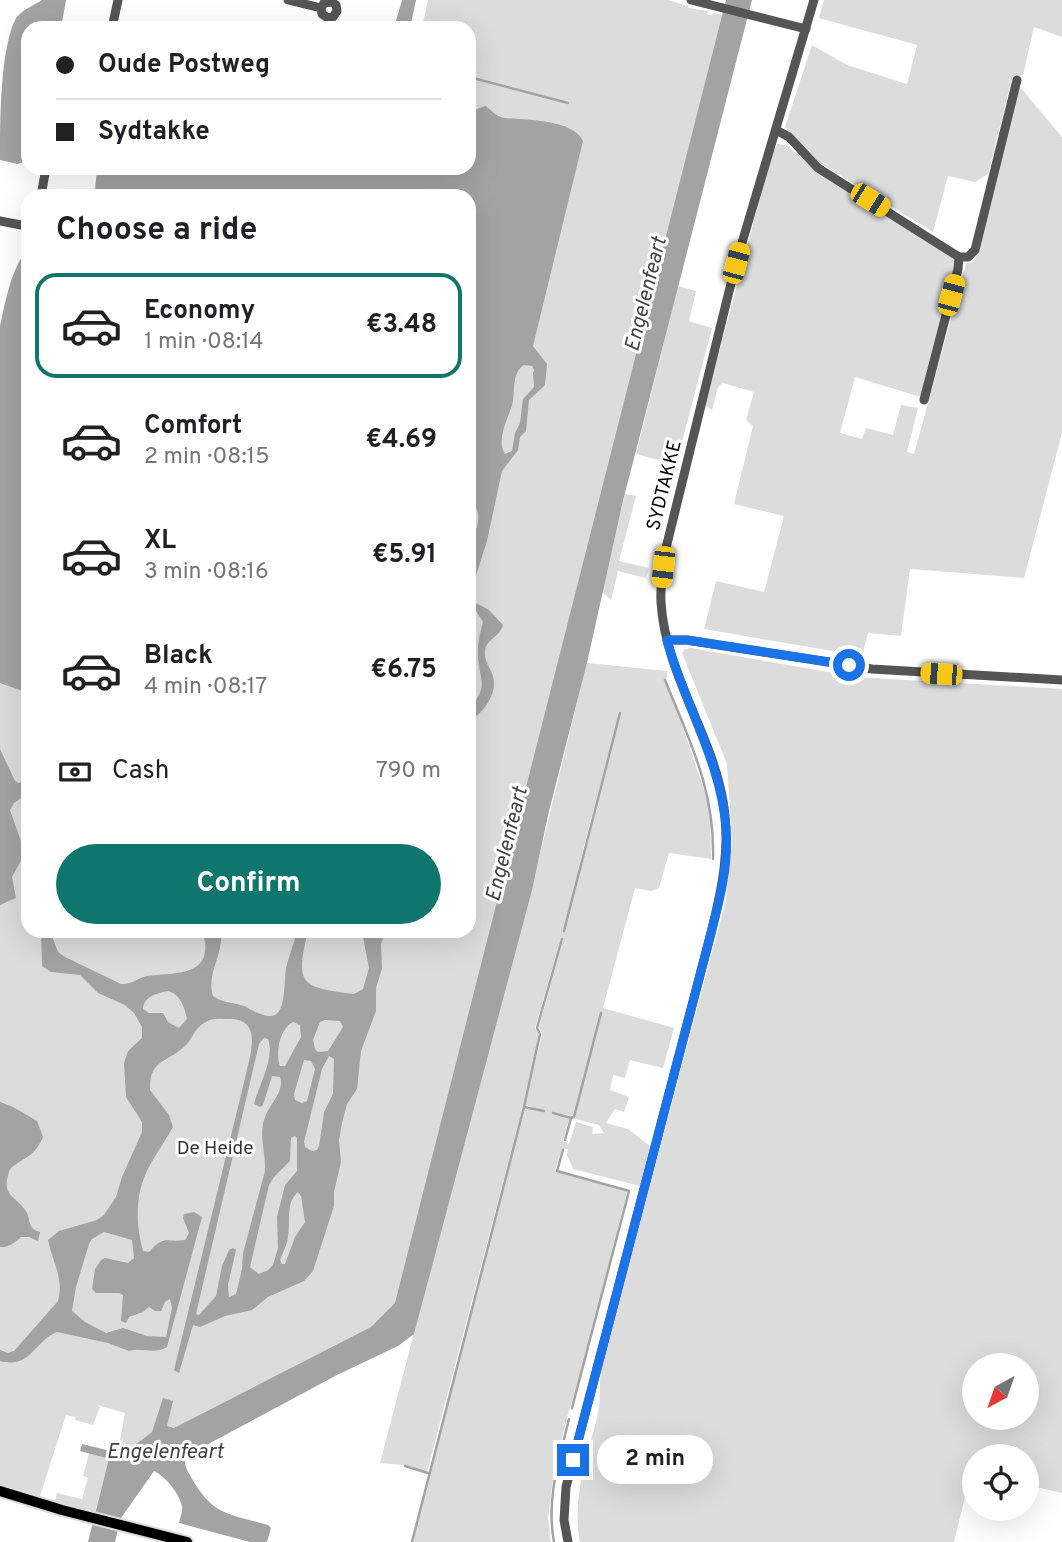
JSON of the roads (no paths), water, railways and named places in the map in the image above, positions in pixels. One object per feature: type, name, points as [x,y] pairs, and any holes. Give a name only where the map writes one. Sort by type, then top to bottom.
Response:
[{"type":"main road","points":[[0,1491],[187,1542]]},
{"type":"street","points":[[113,21],[118,0]]},
{"type":"street","points":[[288,0],[321,8]]},
{"type":"street","name":"SYDTAKKE","points":[[568,1542],[564,1520],[566,1487],[722,891],[726,863],[726,828],[717,774],[676,672],[667,640],[661,594],[668,536],[736,263],[814,0]]},
{"type":"street","points":[[698,1],[806,29]]},
{"type":"street","points":[[776,130],[789,136],[818,168],[959,257],[968,257],[975,250],[1017,80]]},
{"type":"street","points":[[0,221],[21,225]]},
{"type":"street","points":[[924,400],[959,257]]},
{"type":"street","points":[[667,640],[687,640],[872,669],[1062,680]]},
{"type":"water","points":[[42,0],[66,0],[62,21],[21,21],[21,163],[18,164],[0,160],[1,106],[4,66],[11,31],[16,18]]},
{"type":"water","points":[[402,0],[416,0],[412,21],[396,21]]},
{"type":"water","name":"Engelenfeart","points":[[726,0],[752,0],[623,501],[532,890],[414,1334],[398,1346],[337,1375],[186,1456],[187,1469],[207,1499],[231,1515],[268,1525],[271,1528],[267,1542],[250,1542],[179,1523],[182,1508],[178,1496],[167,1481],[154,1471],[121,1518],[115,1542],[88,1542],[108,1462],[106,1458],[80,1451],[82,1444],[123,1454],[152,1432],[163,1398],[173,1401],[167,1426],[174,1428],[371,1327],[395,1303]]},
{"type":"water","points":[[485,106],[501,117],[559,125],[578,134],[583,141],[533,346],[547,364],[545,385],[529,400],[526,431],[520,437],[518,450],[502,471],[487,541],[476,575],[476,189],[95,189],[96,175],[476,175],[476,109]],"holes":[[[524,365],[532,366],[534,387],[523,399],[512,451],[505,454],[502,435],[513,401],[516,376]]]},
{"type":"water","points":[[21,258],[21,690],[0,683],[0,326],[13,275]]},
{"type":"water","points":[[476,603],[489,610],[503,625],[486,647],[486,659],[494,686],[485,707],[476,716],[476,699],[482,683],[478,652],[483,622],[476,611]]},
{"type":"water","points":[[0,749],[15,781],[21,782],[21,798],[10,810],[21,841],[21,861],[12,877],[16,898],[0,905]]},
{"type":"water","points":[[41,938],[53,938],[58,952],[65,957],[125,984],[147,976],[190,970],[202,960],[205,952],[204,938],[221,938],[212,980],[213,996],[271,1016],[279,1012],[281,1007],[286,968],[295,938],[306,938],[302,963],[306,980],[322,989],[354,994],[363,989],[369,968],[363,938],[383,938],[382,969],[376,988],[376,1011],[361,1051],[357,1089],[347,1104],[342,1123],[339,1140],[341,1162],[334,1192],[334,1206],[313,1271],[304,1281],[268,1297],[252,1310],[225,1316],[200,1327],[193,1325],[179,1373],[174,1370],[250,1057],[251,1031],[240,1021],[207,1021],[198,1028],[184,1047],[156,1067],[150,1080],[150,1090],[169,1115],[173,1127],[150,1165],[141,1186],[138,1218],[143,1251],[149,1252],[165,1240],[185,1240],[189,1233],[184,1214],[194,1212],[202,1217],[167,1347],[129,1351],[108,1343],[57,1332],[25,1358],[19,1361],[0,1361],[0,1350],[8,1353],[14,1351],[58,1301],[59,1277],[48,1240],[59,1231],[97,1220],[104,1215],[116,1197],[142,1132],[142,1122],[126,1097],[124,1063],[128,1051],[142,1038],[142,1027],[134,1013],[125,1005],[98,993],[80,975],[51,972],[42,966]],"holes":[[[167,991],[175,995],[185,1010],[187,1019],[179,1028],[168,1022],[163,1013],[149,1013],[143,1009],[148,998]],[[340,1021],[343,1027],[328,1051],[318,1052],[315,1049],[313,1040],[320,1022]],[[293,1022],[300,1025],[301,1037],[285,1066],[280,1066],[278,1048]],[[264,1038],[268,1039],[270,1047],[268,1063],[254,1104],[260,1107],[263,1105],[272,1076],[280,1077],[281,1082],[263,1124],[265,1171],[243,1253],[236,1294],[229,1297],[228,1285],[236,1250],[233,1248],[229,1250],[222,1266],[216,1296],[199,1315],[196,1314],[259,1044]],[[329,1056],[334,1059],[333,1094],[324,1112],[319,1146],[312,1151],[305,1147],[304,1142],[322,1069]],[[304,1060],[311,1061],[315,1069],[307,1101],[302,1103],[295,1100],[294,1094]],[[291,1138],[297,1138],[297,1171],[285,1185],[277,1217],[278,1248],[273,1265],[259,1274],[250,1267],[269,1185],[290,1161]],[[298,1192],[305,1222],[295,1237],[285,1264],[282,1264],[280,1260],[289,1231],[291,1202]],[[104,1232],[132,1240],[134,1258],[128,1263],[105,1258],[101,1260],[95,1269],[92,1289],[96,1293],[123,1295],[121,1321],[126,1323],[129,1317],[149,1307],[161,1311],[165,1302],[170,1299],[172,1308],[166,1337],[147,1336],[123,1328],[106,1333],[85,1322],[72,1311],[89,1244]]]},
{"type":"water","points":[[0,1102],[37,1121],[43,1137],[33,1153],[10,1169],[7,1178],[10,1194],[27,1213],[31,1226],[40,1232],[38,1241],[21,1237],[11,1245],[3,1247],[0,1247]]},
{"type":"waterway","points":[[476,79],[568,103]]},
{"type":"waterway","points":[[665,680],[692,746],[705,788],[713,834],[713,859]]},
{"type":"waterway","points":[[564,931],[620,713]]},
{"type":"waterway","points":[[412,1542],[524,1107],[540,1034],[537,1028],[562,939]]},
{"type":"waterway","points":[[565,1140],[571,1118],[574,1117],[601,1013]]},
{"type":"waterway","points":[[524,1107],[544,1111]]},
{"type":"waterway","points":[[553,1113],[571,1118]]},
{"type":"waterway","points":[[563,1150],[557,1171],[629,1191],[572,1408]]},
{"type":"waterway","points":[[554,1542],[553,1495],[569,1419]]},
{"type":"waterway","points":[[405,1466],[428,1473]]},
{"type":"park label","name":"De Heide","points":[[215,1147]]}]
